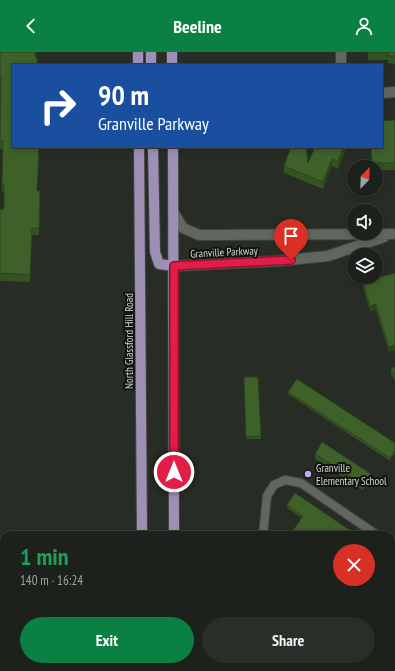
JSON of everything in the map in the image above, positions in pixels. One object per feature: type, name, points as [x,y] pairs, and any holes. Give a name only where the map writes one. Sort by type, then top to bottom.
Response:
[{"type":"main road","points":[[138,52],[138,64]]},
{"type":"main road","points":[[151,52],[151,64]]},
{"type":"main road","points":[[172,52],[172,64]]},
{"type":"main road","name":"North Glassford Hill Road","points":[[139,148],[142,531]]},
{"type":"main road","points":[[153,148],[155,252],[159,264],[174,266]]},
{"type":"main road","points":[[173,148],[174,531]]},
{"type":"street","points":[[341,52],[341,64]]},
{"type":"street","points":[[383,94],[395,92]]},
{"type":"street","name":"Granville Parkway","points":[[174,213],[183,228],[200,235],[393,234]]},
{"type":"street","name":"Granville Parkway","points":[[174,266],[278,261],[328,256],[393,234]]},
{"type":"lane","points":[[263,531],[267,496],[274,485],[285,480],[301,483],[371,531]]},
{"type":"building","points":[[0,52],[35,52],[37,64],[12,64],[12,148],[39,148],[37,191],[40,191],[39,228],[32,228],[30,275],[0,273],[0,209],[4,209],[4,185],[2,185],[3,141],[0,141]]},
{"type":"building","points":[[368,52],[395,52],[395,56],[388,56],[388,53]]},
{"type":"building","points":[[395,120],[395,163],[383,163],[383,160],[372,160],[371,148],[383,148],[383,121]]},
{"type":"building","points":[[291,148],[306,148],[308,163],[315,148],[344,148],[338,161],[332,159],[323,182],[284,166]]},
{"type":"building","points":[[395,273],[395,345],[389,347],[376,304],[370,306],[364,284],[383,284],[383,276]]},
{"type":"building","points":[[395,367],[395,376],[391,369]]},
{"type":"building","points":[[244,377],[258,377],[261,436],[246,437]]},
{"type":"building","points":[[297,379],[395,443],[395,451],[390,458],[288,392]]},
{"type":"building","points":[[322,442],[371,474],[363,485],[315,454]]},
{"type":"building","points":[[295,493],[351,531],[293,531],[303,516],[287,505]]},
{"type":"place","name":"Granville Elementary School","points":[[308,474]]},
{"type":"route","points":[[174,472],[174,266],[291,260]]}]
